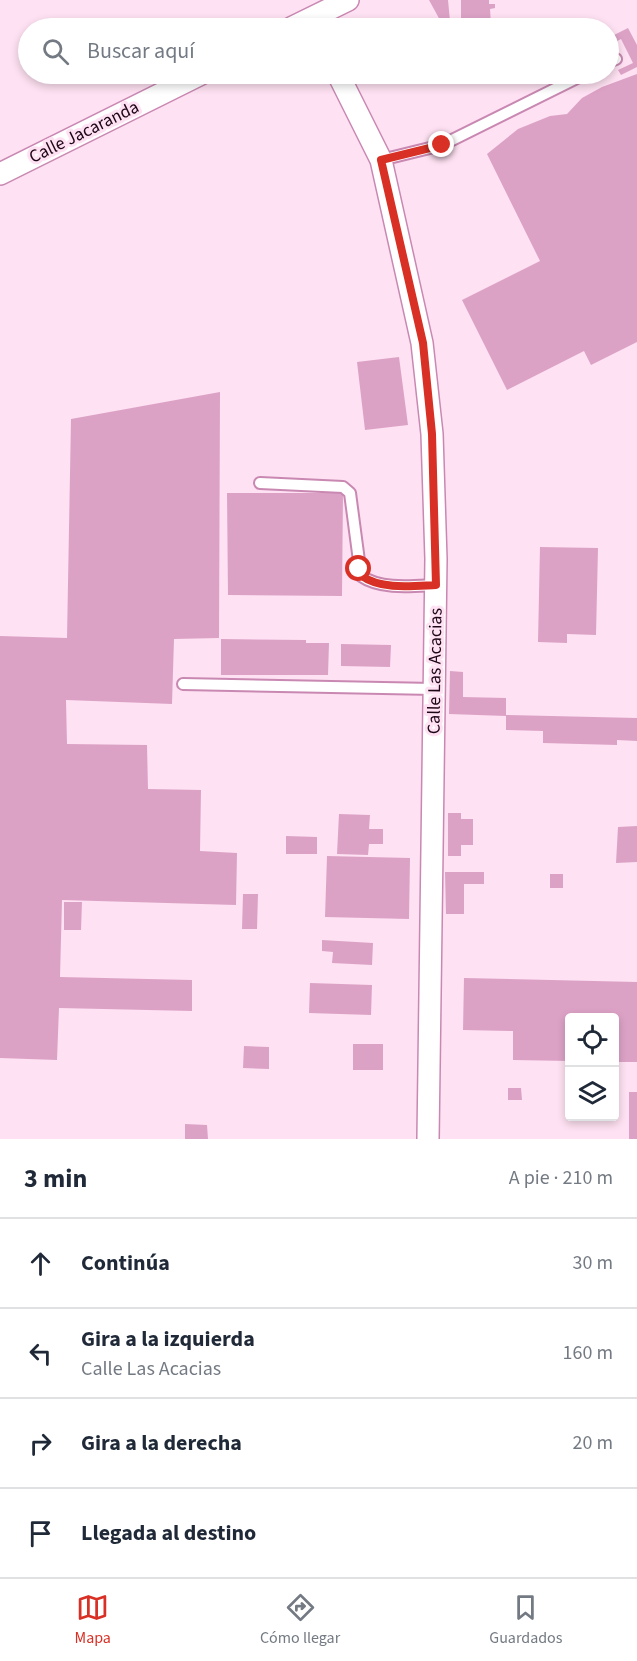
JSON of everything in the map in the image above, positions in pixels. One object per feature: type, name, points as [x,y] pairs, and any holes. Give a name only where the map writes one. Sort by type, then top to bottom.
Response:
[{"type":"street","points":[[322,18],[348,0]]},
{"type":"street","name":"Calle Jacaranda","points":[[0,174],[181,84]]},
{"type":"street","name":"Calle Las Acacias","points":[[343,84],[381,160],[423,343],[432,434],[436,585],[428,1139]]},
{"type":"lane","points":[[381,160],[442,145],[565,84]]},
{"type":"lane","points":[[260,483],[343,487],[350,493],[362,576],[374,583],[406,586],[436,585]]},
{"type":"lane","points":[[183,684],[434,689]]},
{"type":"building","points":[[429,0],[448,0],[450,18],[439,18]]},
{"type":"building","points":[[461,0],[489,0],[489,4],[495,4],[495,8],[490,9],[491,18],[461,18]]},
{"type":"building","points":[[628,28],[637,45],[637,67],[621,75],[619,70],[633,63],[621,39],[619,40],[619,32]]},
{"type":"building","points":[[637,74],[637,342],[591,365],[584,351],[507,390],[462,300],[540,261],[487,154],[518,129],[550,116],[567,114],[582,98],[602,87],[619,84],[619,81]]},
{"type":"building","points":[[399,357],[408,425],[365,430],[357,362]]},
{"type":"building","points":[[220,392],[219,638],[174,639],[172,704],[66,700],[67,744],[147,745],[148,789],[201,790],[200,851],[237,853],[236,905],[62,900],[60,977],[192,980],[192,1011],[59,1008],[57,1060],[0,1058],[0,636],[67,638],[71,419]]},
{"type":"building","points":[[227,493],[343,493],[342,596],[228,595]]},
{"type":"building","points":[[540,547],[598,548],[596,635],[567,634],[567,643],[538,642]]},
{"type":"building","points":[[221,639],[306,640],[306,643],[329,643],[328,675],[221,675]]},
{"type":"building","points":[[341,644],[391,645],[390,667],[341,666]]},
{"type":"building","points":[[450,671],[463,672],[463,697],[506,698],[506,716],[449,714]]},
{"type":"building","points":[[506,715],[637,718],[637,741],[617,740],[617,745],[543,743],[543,731],[506,730]]},
{"type":"building","points":[[448,813],[461,813],[461,819],[473,819],[473,845],[461,845],[461,856],[448,856]]},
{"type":"building","points":[[339,814],[370,815],[369,829],[383,829],[383,844],[369,844],[368,855],[337,854]]},
{"type":"building","points":[[637,826],[637,862],[616,863],[618,827]]},
{"type":"building","points":[[286,836],[317,837],[317,854],[286,854]]},
{"type":"building","points":[[327,856],[410,858],[409,919],[325,917]]},
{"type":"building","points":[[445,872],[484,872],[484,884],[464,884],[464,914],[446,914]]},
{"type":"building","points":[[550,874],[563,874],[563,888],[550,888]]},
{"type":"building","points":[[243,894],[258,894],[257,929],[242,929]]},
{"type":"building","points":[[64,902],[82,902],[81,930],[64,930]]},
{"type":"building","points":[[322,940],[373,943],[372,965],[332,963],[333,952],[322,951]]},
{"type":"building","points":[[464,978],[637,982],[637,1062],[619,1062],[619,1013],[565,1013],[565,1061],[513,1060],[513,1031],[463,1030]]},
{"type":"building","points":[[310,983],[372,985],[371,1015],[309,1013]]},
{"type":"building","points":[[353,1044],[383,1044],[383,1070],[353,1070]]},
{"type":"building","points":[[244,1046],[269,1047],[269,1069],[243,1068]]},
{"type":"building","points":[[508,1088],[521,1088],[522,1100],[508,1100]]},
{"type":"building","points":[[629,1092],[637,1092],[637,1139],[629,1139]]},
{"type":"building","points":[[185,1124],[207,1125],[208,1139],[185,1139]]},
{"type":"route","points":[[359,569],[362,576],[374,583],[406,586],[436,585],[432,434],[423,343],[381,160],[442,145]]}]
